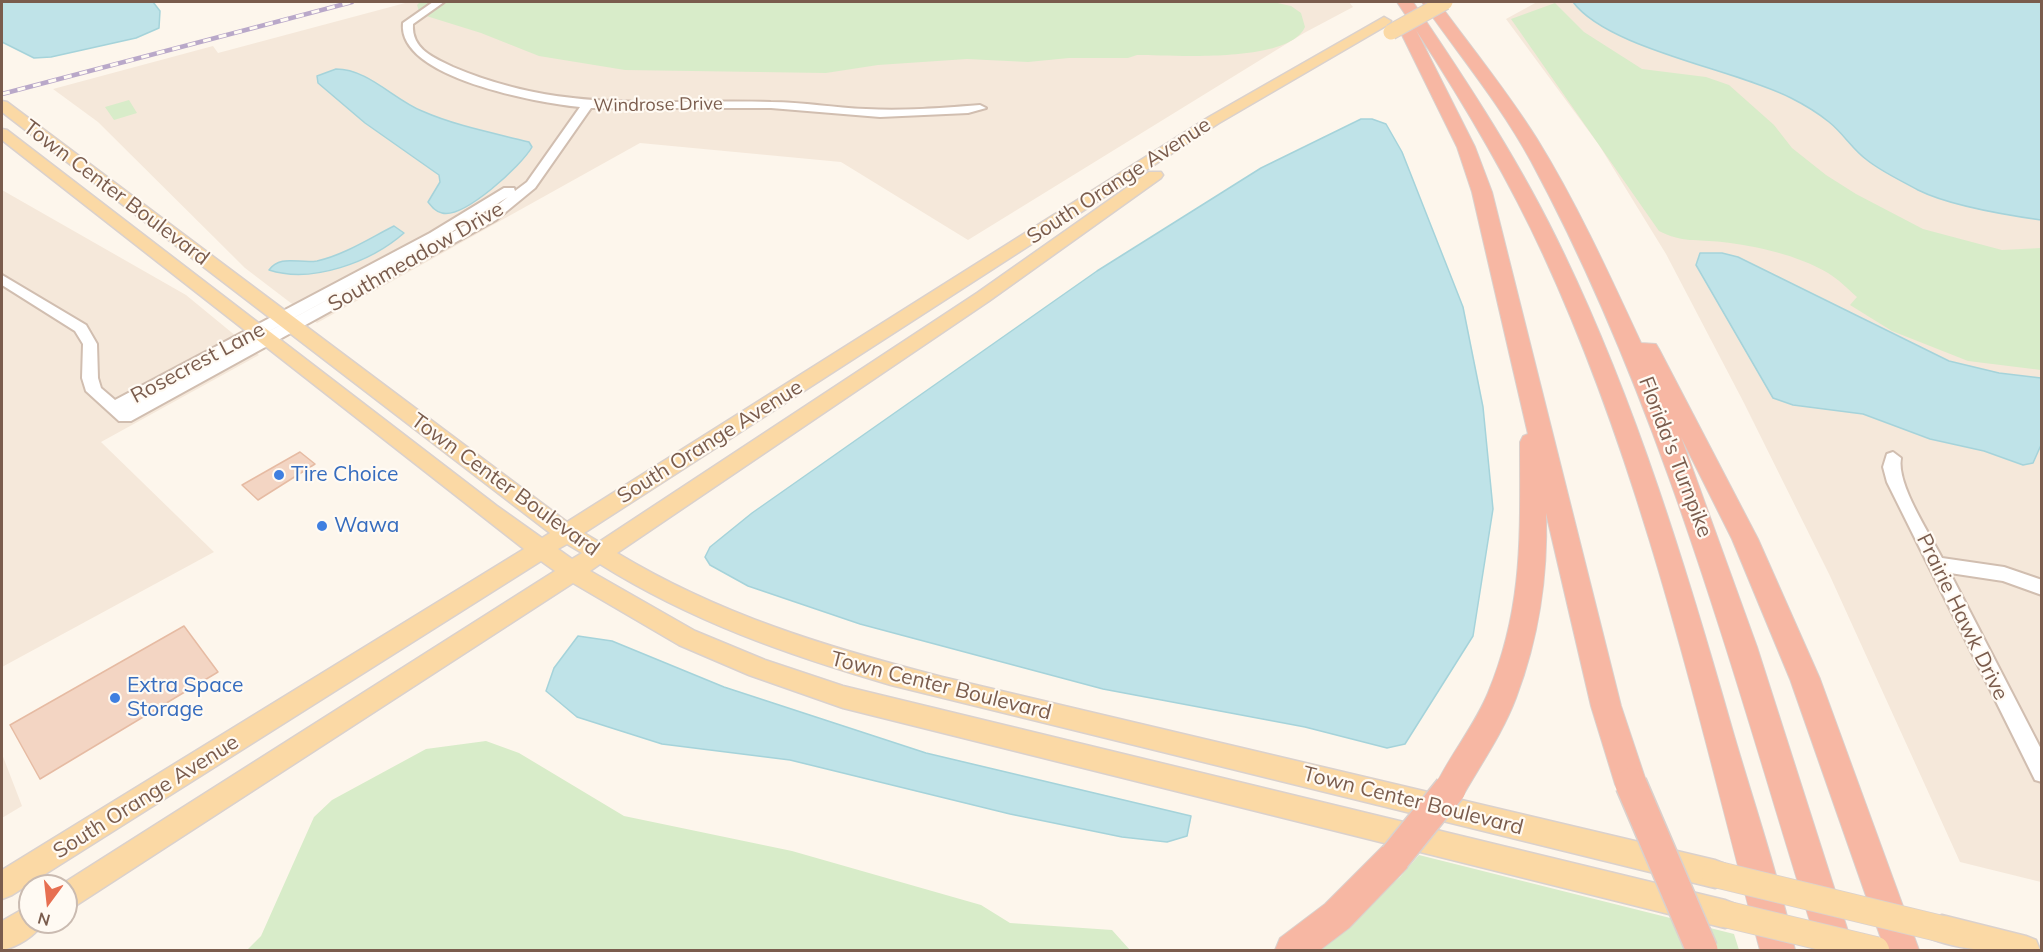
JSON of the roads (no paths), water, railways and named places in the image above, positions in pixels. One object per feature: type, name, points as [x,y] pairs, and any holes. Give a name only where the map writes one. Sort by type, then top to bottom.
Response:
[{"type":"highway","points":[[1399,2],[1399,13],[1466,147],[1482,192],[1606,706],[1631,784],[1702,951]]},
{"type":"highway","name":"Florida's Turnpike","points":[[1405,2],[1456,75],[1514,175],[1570,290],[1599,359],[1666,553],[1778,951]]},
{"type":"highway","name":"Florida's Turnpike","points":[[1430,2],[1539,158],[1608,292],[1673,447],[1712,556],[1836,951]]},
{"type":"highway","points":[[1539,158],[1621,298],[1745,539],[1805,679],[1902,951]]},
{"type":"highway","points":[[1292,951],[1337,916],[1395,857],[1450,789],[1501,699],[1526,622],[1534,558],[1531,414],[1522,356]]},
{"type":"highway","points":[[1854,812],[1917,951]]},
{"type":"main road","name":"South Orange Avenue","points":[[78,890],[572,571],[964,310],[1203,141],[1388,26],[1419,2]]},
{"type":"main road","name":"South Orange Avenue","points":[[2,885],[567,533],[1214,120],[1388,26],[1444,2]]},
{"type":"main road","name":"Town Center Boulevard","points":[[2,105],[567,533],[597,553],[665,591],[738,626],[834,659],[942,688],[2026,951]]},
{"type":"main road","name":"Town Center Boulevard","points":[[2,133],[489,512],[572,571],[687,638],[758,668],[843,697],[1876,951]]},
{"type":"main road","points":[[2,937],[18,927]]},
{"type":"street","name":"Windrose Drive","points":[[439,2],[415,16],[408,23],[405,33],[409,44],[430,60],[465,77],[502,91],[537,100],[586,106],[777,105],[879,113],[980,108]]},
{"type":"street","name":"Southmeadow Drive","points":[[262,336],[440,240],[514,187],[548,157],[586,106]]},
{"type":"street","name":"Rosecrest Lane","points":[[2,279],[81,328],[90,344],[90,378],[94,391],[119,412],[262,336]]},
{"type":"street","name":"Prairie Hawk Drive","points":[[1893,458],[1891,467],[1895,482],[2042,773]]},
{"type":"street","points":[[1936,564],[2004,574],[2042,588]]},
{"type":"water","points":[[2,2],[153,2],[160,11],[159,28],[136,38],[51,57],[34,58],[2,42]]},
{"type":"water","points":[[1573,2],[2041,2],[2041,220],[1962,205],[1918,190],[1862,156],[1829,122],[1796,100],[1767,87],[1674,57],[1614,33],[1590,18]]},
{"type":"water","points":[[336,69],[348,70],[370,79],[411,106],[435,116],[475,129],[529,142],[532,147],[517,166],[478,200],[452,213],[442,213],[428,202],[440,182],[439,175],[365,123],[318,83],[317,76]]},
{"type":"water","points":[[1361,119],[1372,119],[1386,124],[1402,152],[1463,307],[1483,407],[1493,509],[1473,636],[1405,744],[1387,748],[1305,727],[1103,689],[860,624],[748,586],[710,565],[705,557],[710,547],[752,513],[1097,271],[1261,168]]},
{"type":"water","points":[[394,226],[404,233],[375,253],[340,268],[304,274],[286,274],[269,270],[279,262],[311,262],[327,258]]},
{"type":"water","points":[[1700,253],[1722,253],[1738,257],[1949,361],[1999,373],[2041,378],[2041,445],[2033,463],[2023,465],[1984,451],[1930,439],[1863,414],[1793,405],[1773,398],[1696,265]]},
{"type":"water","points":[[578,636],[612,641],[724,687],[926,753],[1191,816],[1187,836],[1167,842],[1122,837],[1010,814],[790,760],[662,744],[577,717],[546,691],[554,668]]},
{"type":"railway","points":[[2,94],[352,2]]},
{"type":"place","name":"Tire Choice","points":[[279,475]]},
{"type":"place","name":"Wawa","points":[[322,526]]},
{"type":"place","name":"Extra Space Storage","points":[[115,698]]}]
